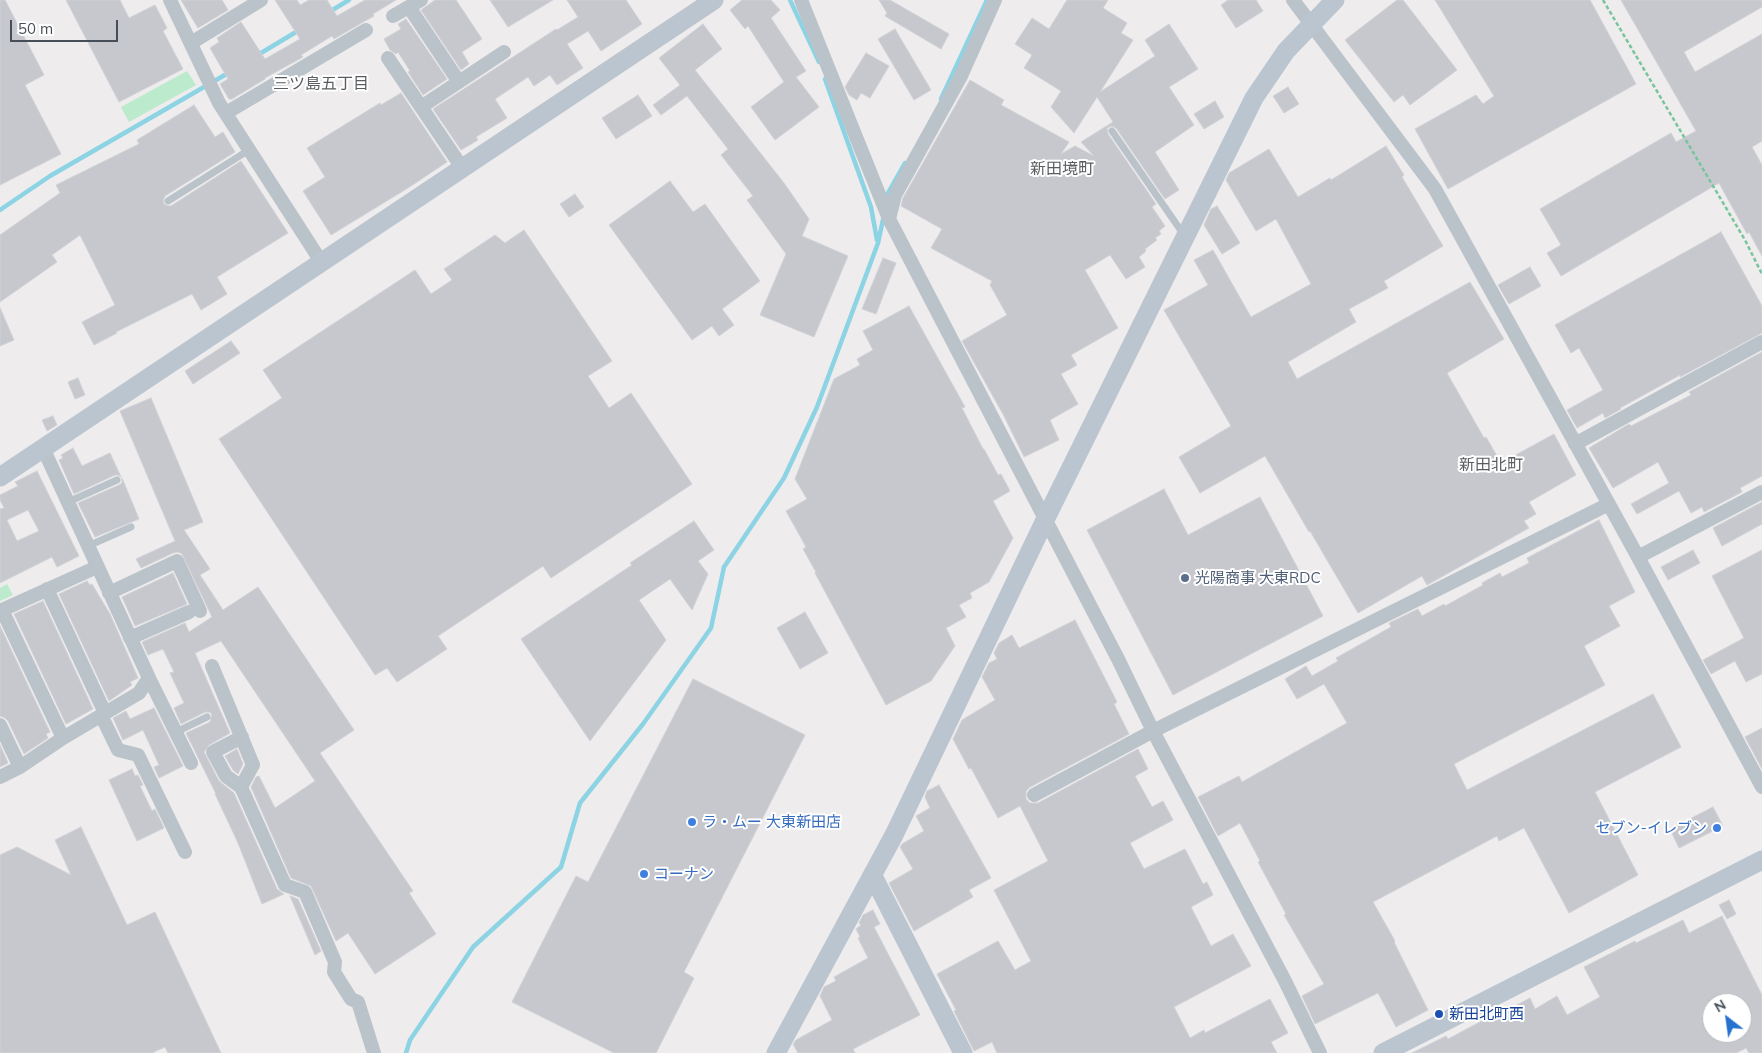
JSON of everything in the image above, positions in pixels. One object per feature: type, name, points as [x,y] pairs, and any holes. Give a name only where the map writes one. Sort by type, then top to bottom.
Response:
[{"type":"street","points":[[170,0],[219,102],[322,263]]},
{"type":"street","points":[[191,43],[261,0]]},
{"type":"street","points":[[0,477],[714,0]]},
{"type":"street","points":[[801,0],[889,219],[1118,658],[1153,731],[1320,1053]]},
{"type":"street","points":[[889,219],[895,195],[961,76],[995,0]]},
{"type":"street","points":[[1293,0],[1435,189],[1638,557],[1762,787]]},
{"type":"street","points":[[776,1053],[894,835],[1045,520],[1254,98],[1286,51],[1335,0]]},
{"type":"street","points":[[393,16],[415,3],[459,82]]},
{"type":"street","points":[[226,113],[366,30]]},
{"type":"street","points":[[421,107],[504,52]]},
{"type":"street","points":[[388,58],[463,169]]},
{"type":"street","points":[[1576,444],[1762,342]]},
{"type":"street","points":[[43,448],[130,638],[191,763]]},
{"type":"street","points":[[1638,557],[1762,492]]},
{"type":"street","points":[[1034,795],[1153,731],[1609,504]]},
{"type":"street","points":[[110,593],[177,561],[195,612],[130,638]]},
{"type":"street","points":[[63,738],[1,610],[97,567]]},
{"type":"street","points":[[48,589],[118,750],[138,755],[185,852]]},
{"type":"street","points":[[212,666],[253,765],[241,787]]},
{"type":"street","points":[[0,777],[20,767],[63,738],[138,693],[150,678]]},
{"type":"street","points":[[0,725],[20,767]]},
{"type":"street","points":[[242,737],[214,752],[226,776],[241,787],[284,885],[305,892],[335,962],[334,972],[351,999],[358,1002],[374,1053]]},
{"type":"street","points":[[1383,1053],[1762,860]]},
{"type":"street","points":[[872,876],[963,1053]]},
{"type":"lane","points":[[1112,131],[1185,236]]},
{"type":"lane","points":[[168,201],[249,150]]},
{"type":"lane","points":[[68,502],[117,480]]},
{"type":"lane","points":[[88,546],[131,527]]},
{"type":"lane","points":[[176,732],[207,717]]},
{"type":"path","points":[[1603,0],[1731,215],[1762,274]]},
{"type":"green space","points":[[187,71],[196,85],[129,122],[121,107]]},
{"type":"green space","points":[[7,584],[13,595],[0,601],[0,588]]},
{"type":"building","points":[[0,0],[5,0],[44,75],[25,85],[61,154],[0,185]]},
{"type":"building","points":[[66,0],[120,0],[129,18],[155,5],[167,28],[163,31],[183,69],[119,102]]},
{"type":"building","points":[[181,0],[222,0],[228,10],[198,28]]},
{"type":"building","points":[[275,0],[297,0],[300,5],[309,0],[327,0],[337,16],[365,0],[396,0],[373,14],[374,16],[334,39],[332,36],[301,55],[303,57],[229,99],[220,84],[228,79],[210,48],[219,42],[217,38],[241,22],[265,59],[300,39]]},
{"type":"building","points":[[435,0],[456,0],[482,39],[462,52],[469,64],[461,70],[421,10]]},
{"type":"building","points":[[490,0],[553,0],[508,27]]},
{"type":"building","points":[[567,0],[626,0],[642,24],[601,51],[588,31],[567,44],[583,68],[557,85],[550,75],[534,86],[528,77],[495,99],[507,118],[476,137],[478,140],[461,150],[433,109],[556,29],[578,17]]},
{"type":"building","points":[[742,0],[771,0],[780,10],[771,18],[806,71],[796,77],[819,107],[775,140],[751,107],[784,82],[748,26],[745,29],[730,10]]},
{"type":"building","points":[[879,0],[890,0],[949,34],[941,49],[885,16],[887,13]]},
{"type":"building","points":[[1067,0],[1108,0],[1103,8],[1127,23],[1121,33],[1133,40],[1100,92],[1155,56],[1145,40],[1169,24],[1198,69],[1169,87],[1194,125],[1155,152],[1179,190],[1165,199],[1116,128],[1112,126],[1107,128],[1108,134],[1156,204],[1152,207],[1165,226],[1159,231],[1161,234],[1155,238],[1157,240],[1145,249],[1146,251],[1139,257],[1145,267],[1126,279],[1110,255],[1085,270],[1118,328],[1071,355],[1077,365],[1061,374],[1078,404],[1050,420],[1059,440],[1024,457],[1004,416],[962,341],[1007,315],[990,285],[992,281],[931,248],[942,229],[901,206],[903,198],[970,80],[1004,100],[1001,105],[1069,142],[1061,154],[1075,146],[1094,156],[1081,142],[1113,122],[1097,97],[1074,133],[1051,107],[1061,91],[1024,68],[1032,55],[1015,44],[1032,18],[1049,29]]},
{"type":"building","points":[[1228,0],[1256,0],[1263,11],[1236,28],[1221,5]]},
{"type":"building","points":[[1397,0],[1403,0],[1457,70],[1410,105],[1403,95],[1394,102],[1345,40]]},
{"type":"building","points":[[1435,0],[1590,0],[1636,84],[1448,189],[1415,129],[1476,95],[1483,104],[1494,96]]},
{"type":"building","points":[[1621,0],[1762,0],[1762,7],[1684,52],[1695,72],[1762,34],[1762,141],[1752,147],[1762,165],[1762,256],[1749,232],[1747,234],[1719,183],[1561,276],[1547,253],[1561,245],[1540,209],[1671,133],[1676,142],[1696,131]]},
{"type":"building","points":[[406,19],[447,79],[423,95],[398,52],[396,54],[390,50],[384,39],[401,29],[398,24]]},
{"type":"building","points":[[703,24],[722,49],[695,70],[784,183],[809,219],[802,236],[848,256],[814,337],[760,315],[786,254],[747,200],[753,196],[721,155],[728,149],[687,96],[661,115],[653,105],[680,85],[659,58]]},
{"type":"building","points":[[895,29],[931,90],[914,100],[878,39]]},
{"type":"building","points":[[866,53],[889,66],[870,98],[861,93],[857,100],[849,95],[845,87]]},
{"type":"building","points":[[1288,87],[1299,104],[1284,113],[1273,96]]},
{"type":"building","points":[[401,93],[447,162],[331,235],[303,191],[325,177],[307,148],[380,103],[381,105]]},
{"type":"building","points":[[638,95],[652,116],[616,139],[602,118]]},
{"type":"building","points":[[1215,101],[1224,117],[1204,129],[1194,114]]},
{"type":"building","points":[[194,105],[215,137],[223,132],[235,152],[165,196],[164,204],[171,206],[241,161],[288,233],[217,277],[227,294],[201,310],[192,294],[94,345],[82,322],[115,305],[80,235],[52,255],[57,262],[0,302],[0,235],[60,193],[56,185],[139,144],[137,140]]},
{"type":"building","points":[[1386,146],[1443,246],[1384,281],[1388,288],[1349,309],[1356,322],[1288,362],[1297,379],[1470,282],[1504,339],[1447,373],[1484,438],[1486,437],[1501,463],[1554,434],[1576,475],[1529,502],[1536,514],[1524,521],[1529,528],[1427,585],[1422,576],[1358,613],[1265,456],[1200,493],[1179,457],[1231,426],[1164,310],[1208,285],[1194,260],[1213,250],[1251,317],[1311,284],[1276,219],[1256,231],[1226,180],[1229,173],[1269,149],[1298,197],[1330,178],[1331,180]]},
{"type":"building","points":[[670,181],[693,212],[705,204],[760,281],[722,309],[734,325],[719,336],[712,326],[692,340],[609,225]]},
{"type":"building","points":[[575,194],[584,207],[569,217],[560,204]]},
{"type":"building","points":[[1217,206],[1240,243],[1222,254],[1204,225],[1211,209]]},
{"type":"building","points":[[524,230],[612,361],[588,376],[609,408],[631,393],[692,484],[551,578],[543,566],[438,636],[447,649],[397,682],[387,668],[375,675],[219,439],[282,398],[263,370],[415,270],[431,294],[452,280],[444,269],[495,235],[505,243]]},
{"type":"building","points":[[1721,232],[1762,306],[1762,333],[1680,377],[1680,375],[1605,418],[1603,413],[1577,428],[1567,410],[1603,390],[1579,348],[1571,353],[1555,325]]},
{"type":"building","points":[[883,258],[896,263],[876,314],[862,309]]},
{"type":"building","points":[[1530,267],[1541,286],[1509,304],[1498,285]]},
{"type":"building","points":[[909,306],[965,407],[962,408],[983,449],[998,475],[1001,474],[1010,491],[993,501],[1013,538],[989,582],[970,593],[972,598],[959,605],[966,617],[946,628],[955,646],[931,681],[886,705],[815,573],[803,549],[806,547],[786,511],[807,499],[795,479],[834,379],[860,365],[857,359],[873,350],[863,331]]},
{"type":"building","points":[[0,308],[14,340],[0,346]]},
{"type":"building","points":[[231,341],[240,353],[193,384],[185,371]]},
{"type":"building","points":[[1762,352],[1762,476],[1740,488],[1742,492],[1704,512],[1702,507],[1691,513],[1679,491],[1637,514],[1631,504],[1669,483],[1658,462],[1613,488],[1589,448],[1629,424],[1631,426],[1691,395],[1689,392]]},
{"type":"building","points":[[78,378],[85,395],[75,399],[68,382]]},
{"type":"building","points":[[151,398],[203,522],[184,530],[210,569],[200,575],[223,610],[258,587],[354,730],[320,753],[413,891],[409,893],[436,934],[375,974],[348,933],[336,941],[311,886],[291,878],[251,787],[256,777],[259,776],[275,808],[315,781],[221,641],[195,653],[230,733],[209,745],[204,752],[219,781],[234,793],[277,889],[284,894],[262,904],[238,843],[186,733],[210,722],[212,715],[210,712],[205,712],[181,724],[174,708],[184,703],[170,673],[174,672],[163,649],[148,655],[142,642],[185,623],[189,632],[212,617],[182,554],[178,552],[173,553],[141,568],[136,559],[175,541],[120,411]]},
{"type":"building","points":[[53,416],[57,425],[47,431],[42,420]]},
{"type":"building","points":[[73,448],[82,466],[110,453],[121,477],[115,475],[74,494],[59,460],[63,458],[61,455]]},
{"type":"building","points":[[37,471],[79,556],[57,567],[52,557],[0,583],[0,508],[4,508],[0,495],[18,486],[15,482]],"holes":[[[28,510],[39,531],[17,541],[7,520]]]},
{"type":"building","points":[[122,478],[139,519],[95,537],[78,503],[119,485],[122,483]]},
{"type":"building","points":[[1164,489],[1188,535],[1260,497],[1323,616],[1173,695],[1087,530]]},
{"type":"building","points":[[1762,502],[1762,524],[1722,546],[1713,528]]},
{"type":"building","points":[[1599,520],[1635,592],[1609,606],[1620,626],[1584,646],[1605,685],[1454,764],[1467,790],[1653,694],[1681,747],[1595,792],[1638,875],[1569,913],[1524,828],[1499,841],[1497,836],[1373,902],[1395,941],[1428,1010],[1396,1027],[1378,993],[1315,1024],[1302,996],[1324,984],[1284,915],[1286,914],[1258,862],[1260,861],[1240,823],[1218,836],[1198,797],[1239,776],[1242,782],[1347,723],[1324,684],[1297,699],[1285,679],[1306,666],[1312,676],[1338,661],[1336,658],[1391,627],[1389,623],[1418,609],[1422,616],[1444,604],[1445,606],[1483,585],[1482,583],[1500,573],[1502,577],[1529,563],[1527,558]]},
{"type":"building","points":[[694,521],[714,550],[698,561],[708,574],[692,610],[670,579],[639,600],[666,640],[590,741],[521,639]]},
{"type":"building","points":[[1693,550],[1700,563],[1668,580],[1661,567]]},
{"type":"building","points":[[1762,550],[1762,674],[1746,682],[1735,661],[1711,674],[1703,660],[1744,638],[1712,576]]},
{"type":"building","points":[[173,573],[187,604],[135,626],[122,597]]},
{"type":"building","points":[[87,581],[90,585],[92,584],[110,614],[138,678],[130,682],[132,685],[109,701],[59,594]]},
{"type":"building","points":[[43,601],[93,709],[66,724],[14,614]]},
{"type":"building","points":[[805,612],[828,653],[800,669],[777,628]]},
{"type":"building","points":[[1075,620],[1117,702],[1114,704],[1129,734],[1030,787],[1026,791],[1026,799],[1030,803],[1038,803],[1138,749],[1148,769],[1135,776],[1152,807],[1163,801],[1173,820],[1130,843],[1144,869],[1185,849],[1203,884],[1207,882],[1213,895],[1191,907],[1211,946],[1233,934],[1251,966],[1174,1007],[1190,1038],[1204,1030],[1205,1033],[1270,999],[1288,1033],[1271,1042],[1277,1053],[997,1053],[992,1042],[974,1051],[954,1011],[956,1010],[937,974],[998,941],[1015,970],[1031,961],[994,890],[1048,861],[1020,806],[998,818],[953,739],[962,720],[995,700],[982,677],[989,663],[997,659],[994,653],[999,643],[1012,635],[1019,648]]},
{"type":"building","points":[[0,626],[50,732],[46,734],[48,738],[24,754],[8,721],[0,716]]},
{"type":"building","points":[[693,679],[805,735],[684,972],[694,978],[656,1053],[614,1053],[512,1002],[576,876],[588,882]]},
{"type":"building","points":[[154,708],[183,766],[159,778],[154,767],[159,765],[143,730],[123,740],[113,718],[126,711],[130,719]]},
{"type":"building","points":[[1762,728],[1762,769],[1745,737]]},
{"type":"building","points":[[0,745],[8,763],[0,767]]},
{"type":"building","points":[[237,749],[243,764],[238,774],[233,770],[225,756]]},
{"type":"building","points":[[132,769],[135,776],[138,775],[143,785],[140,786],[152,811],[155,809],[164,828],[137,841],[109,780]]},
{"type":"building","points":[[939,785],[991,878],[969,890],[973,897],[914,931],[889,883],[913,869],[900,847],[924,831],[916,816],[930,808],[925,797],[927,791]]},
{"type":"building","points":[[1713,807],[1723,826],[1679,848],[1670,829]]},
{"type":"building","points":[[81,827],[127,925],[155,912],[221,1053],[168,1053],[165,1047],[152,1053],[0,1053],[0,855],[17,847],[71,875],[55,840]]},
{"type":"building","points":[[290,896],[298,899],[321,951],[315,955]]},
{"type":"building","points":[[1729,900],[1736,914],[1727,919],[1719,905]]},
{"type":"building","points":[[873,910],[880,924],[874,927],[920,1015],[853,1049],[855,1053],[798,1053],[793,1044],[796,1040],[832,1020],[820,996],[824,987],[836,981],[834,977],[868,958],[858,938],[860,937],[856,929],[861,925],[859,923],[863,915]]},
{"type":"building","points":[[1722,916],[1762,995],[1762,1053],[1749,1053],[1746,1048],[1736,1053],[1412,1053],[1446,1036],[1448,1039],[1508,1007],[1509,1009],[1530,998],[1535,1009],[1557,996],[1567,1015],[1600,997],[1584,967],[1635,941],[1636,943],[1683,920],[1689,933]]},
{"type":"waterway","points":[[329,12],[349,0]]},
{"type":"waterway","points":[[790,0],[819,62]]},
{"type":"waterway","points":[[941,99],[987,0]]},
{"type":"waterway","points":[[256,56],[301,29]]},
{"type":"waterway","points":[[0,210],[50,176],[230,72]]},
{"type":"waterway","points":[[825,79],[871,207],[877,240]]},
{"type":"waterway","points":[[886,200],[905,163]]},
{"type":"waterway","points":[[406,1053],[410,1040],[473,947],[561,867],[580,803],[643,724],[711,628],[724,567],[784,478],[817,407],[878,243],[884,215]]},
{"type":"place","name":"光陽商事 大東RDC","points":[[1185,578]]},
{"type":"place","name":"ラ・ムー 大東新田店","points":[[692,822]]},
{"type":"place","name":"セブン-イレブン","points":[[1717,828]]},
{"type":"place","name":"コーナン","points":[[644,874]]},
{"type":"place","name":"新田北町西","points":[[1439,1014]]},
{"type":"district","name":"三ツ島五丁目","points":[[321,84]]},
{"type":"district","name":"新田境町","points":[[1062,169]]},
{"type":"district","name":"新田北町","points":[[1491,465]]}]
